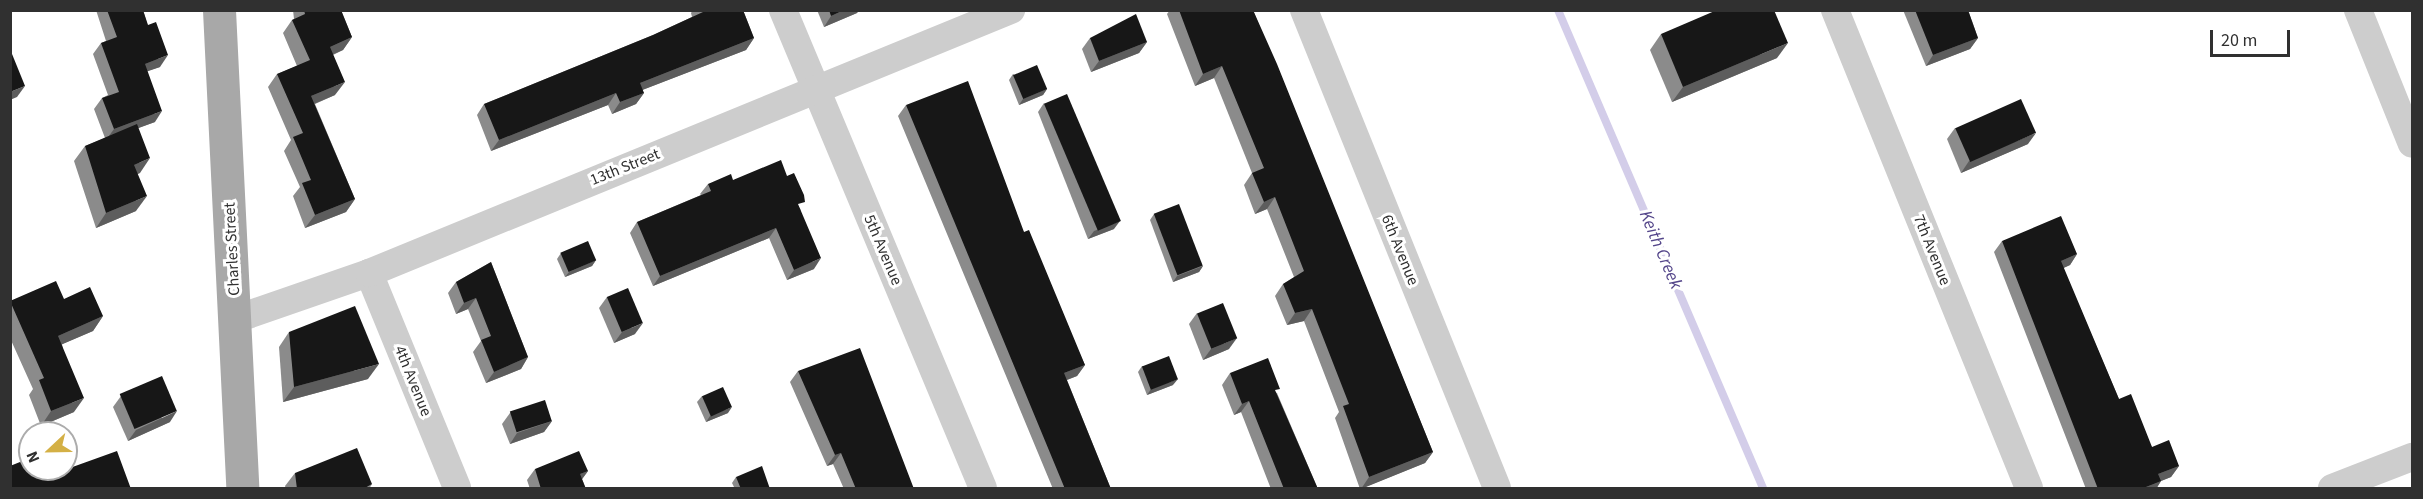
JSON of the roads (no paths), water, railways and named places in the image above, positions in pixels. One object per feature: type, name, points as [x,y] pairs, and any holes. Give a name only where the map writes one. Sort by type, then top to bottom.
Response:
[{"type":"main road","name":"Charles Street","points":[[219,10],[236,319],[242,489]]},
{"type":"street","name":"5th Avenue","points":[[783,10],[983,489]]},
{"type":"street","name":"13th Street","points":[[236,319],[369,273],[1011,10]]},
{"type":"street","name":"6th Avenue","points":[[1304,10],[1497,489]]},
{"type":"street","name":"7th Avenue","points":[[1835,10],[2029,489]]},
{"type":"street","points":[[2358,10],[2412,144]]},
{"type":"street","name":"4th Avenue","points":[[369,273],[457,489]]},
{"type":"street","points":[[2332,489],[2412,457]]},
{"type":"waterway","name":"Keith Creek","points":[[1558,10],[1763,488]]}]
